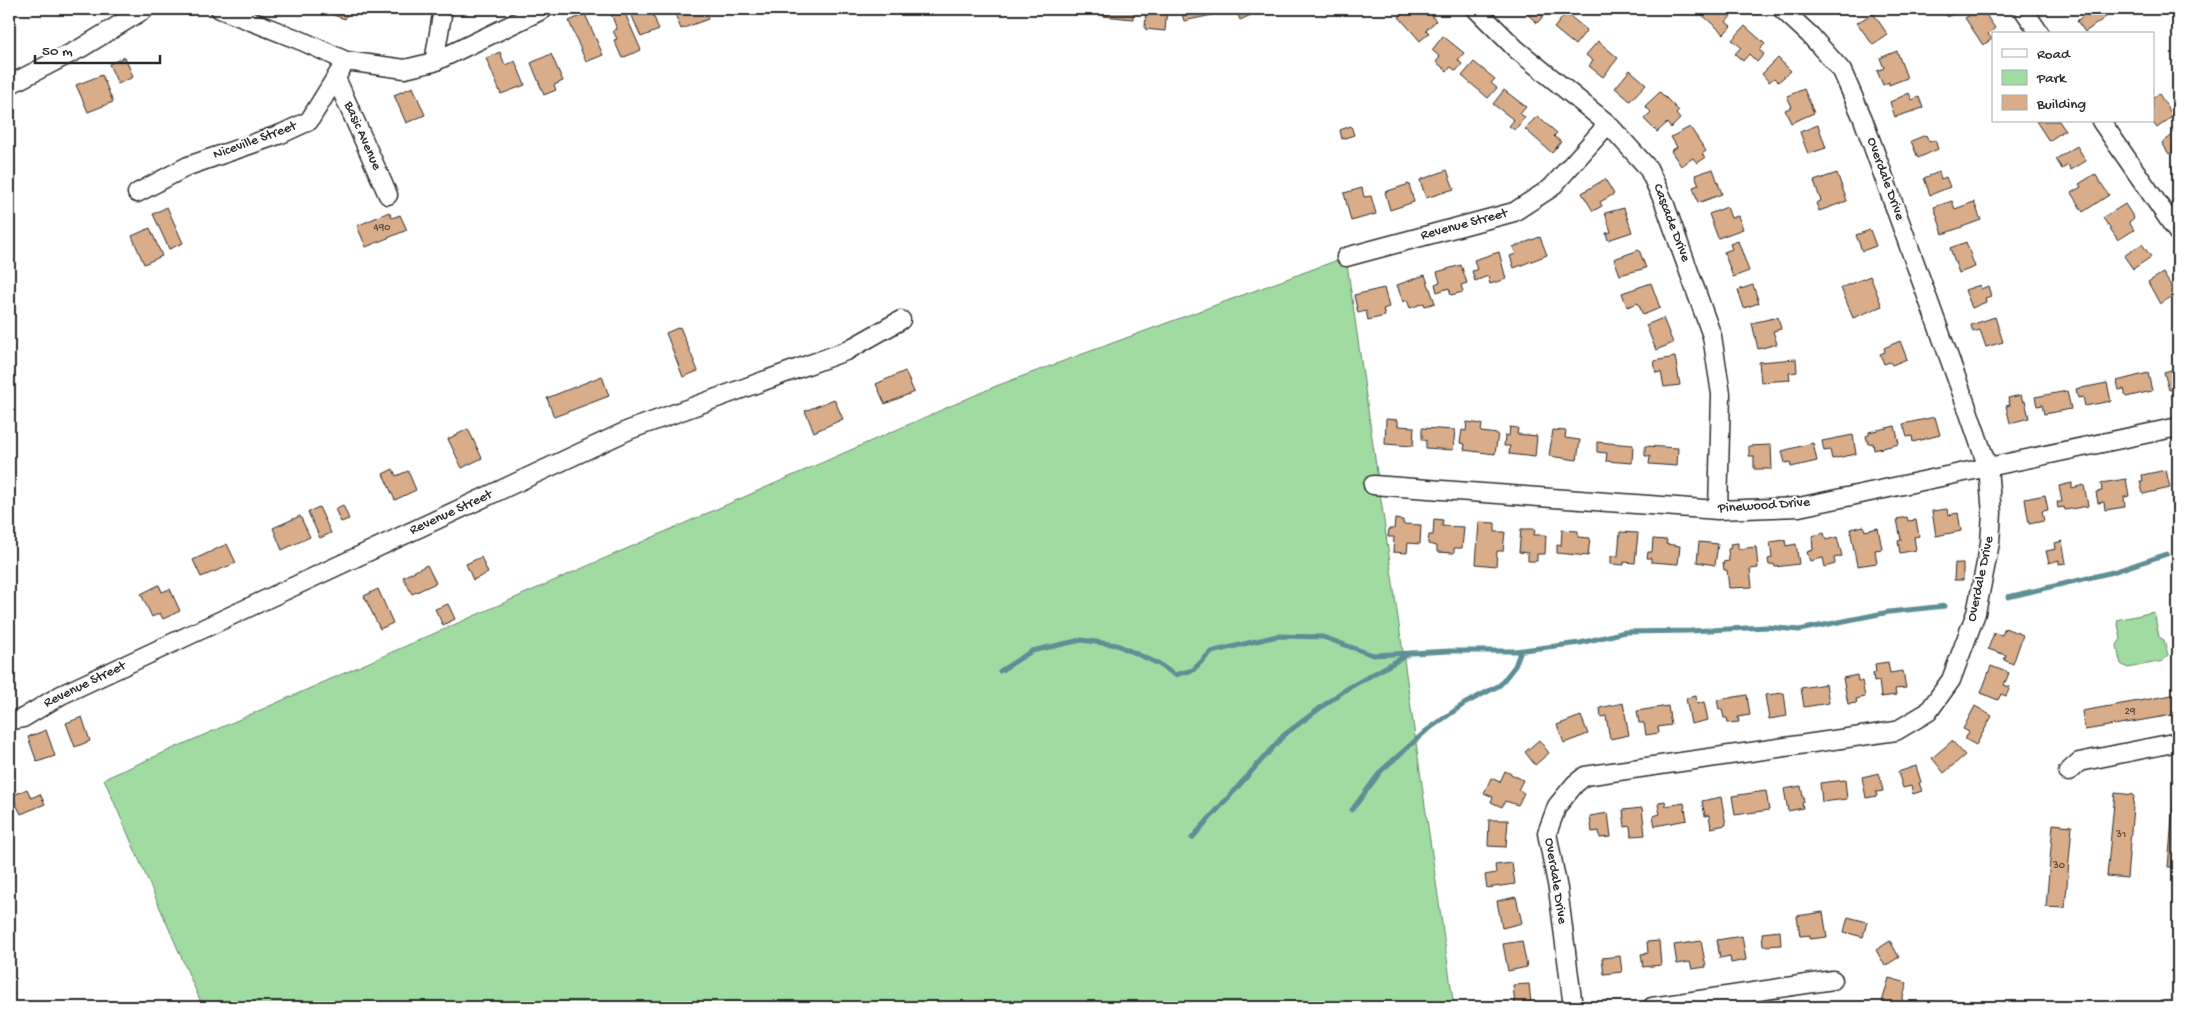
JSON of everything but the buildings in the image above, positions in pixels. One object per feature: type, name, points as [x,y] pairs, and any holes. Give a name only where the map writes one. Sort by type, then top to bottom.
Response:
[{"type":"street","points":[[9,85],[82,48],[145,9]]},
{"type":"street","points":[[220,9],[302,41],[346,61],[405,69],[434,62],[544,9]]},
{"type":"street","points":[[434,62],[443,9]]},
{"type":"street","name":"Cascade Drive","points":[[1476,9],[1516,49],[1608,124],[1648,168],[1664,202],[1712,336],[1721,394],[1718,510]]},
{"type":"street","name":"Overdale Drive","points":[[1573,1007],[1558,889],[1547,833],[1557,806],[1575,784],[1586,776],[1896,731],[1928,712],[1951,680],[1976,613],[1990,543],[1992,513],[1988,468],[1863,119],[1842,71],[1810,35],[1782,9]]},
{"type":"street","points":[[2023,9],[2039,32]]},
{"type":"street","name":"Niceville Street","points":[[137,194],[188,166],[280,134],[309,121],[346,61]]},
{"type":"street","name":"Basic Avenue","points":[[336,78],[388,195]]},
{"type":"street","points":[[2102,122],[2178,233]]},
{"type":"street","name":"Revenue Street","points":[[1346,257],[1514,212],[1551,188],[1608,124]]},
{"type":"street","name":"Revenue Street","points":[[9,721],[23,718],[61,695],[629,430],[846,351],[901,320]]},
{"type":"street","name":"Pinewood Drive","points":[[1373,484],[1718,510],[1799,506],[2178,428]]},
{"type":"street","points":[[2068,772],[2079,762],[2178,742]]},
{"type":"street","points":[[1652,1007],[1833,980]]},
{"type":"green space","points":[[1346,257],[1454,1007],[203,1007],[104,779],[996,386]]},
{"type":"green space","points":[[2154,612],[2159,637],[2164,640],[2168,655],[2163,661],[2128,668],[2121,664],[2117,645],[2121,639],[2117,620]]},
{"type":"waterway","points":[[2008,597],[2113,572],[2167,554]]},
{"type":"waterway","points":[[1000,671],[1032,651],[1081,640],[1117,645],[1159,664],[1175,675],[1193,670],[1211,652],[1277,636],[1323,637],[1373,655],[1450,651],[1515,651],[1580,643],[1625,632],[1767,627],[1799,630],[1889,612],[1945,606]]},
{"type":"waterway","points":[[1352,810],[1381,771],[1426,731],[1464,704],[1500,685],[1515,666],[1521,650]]},
{"type":"waterway","points":[[1192,838],[1284,735],[1343,691],[1409,654]]}]
